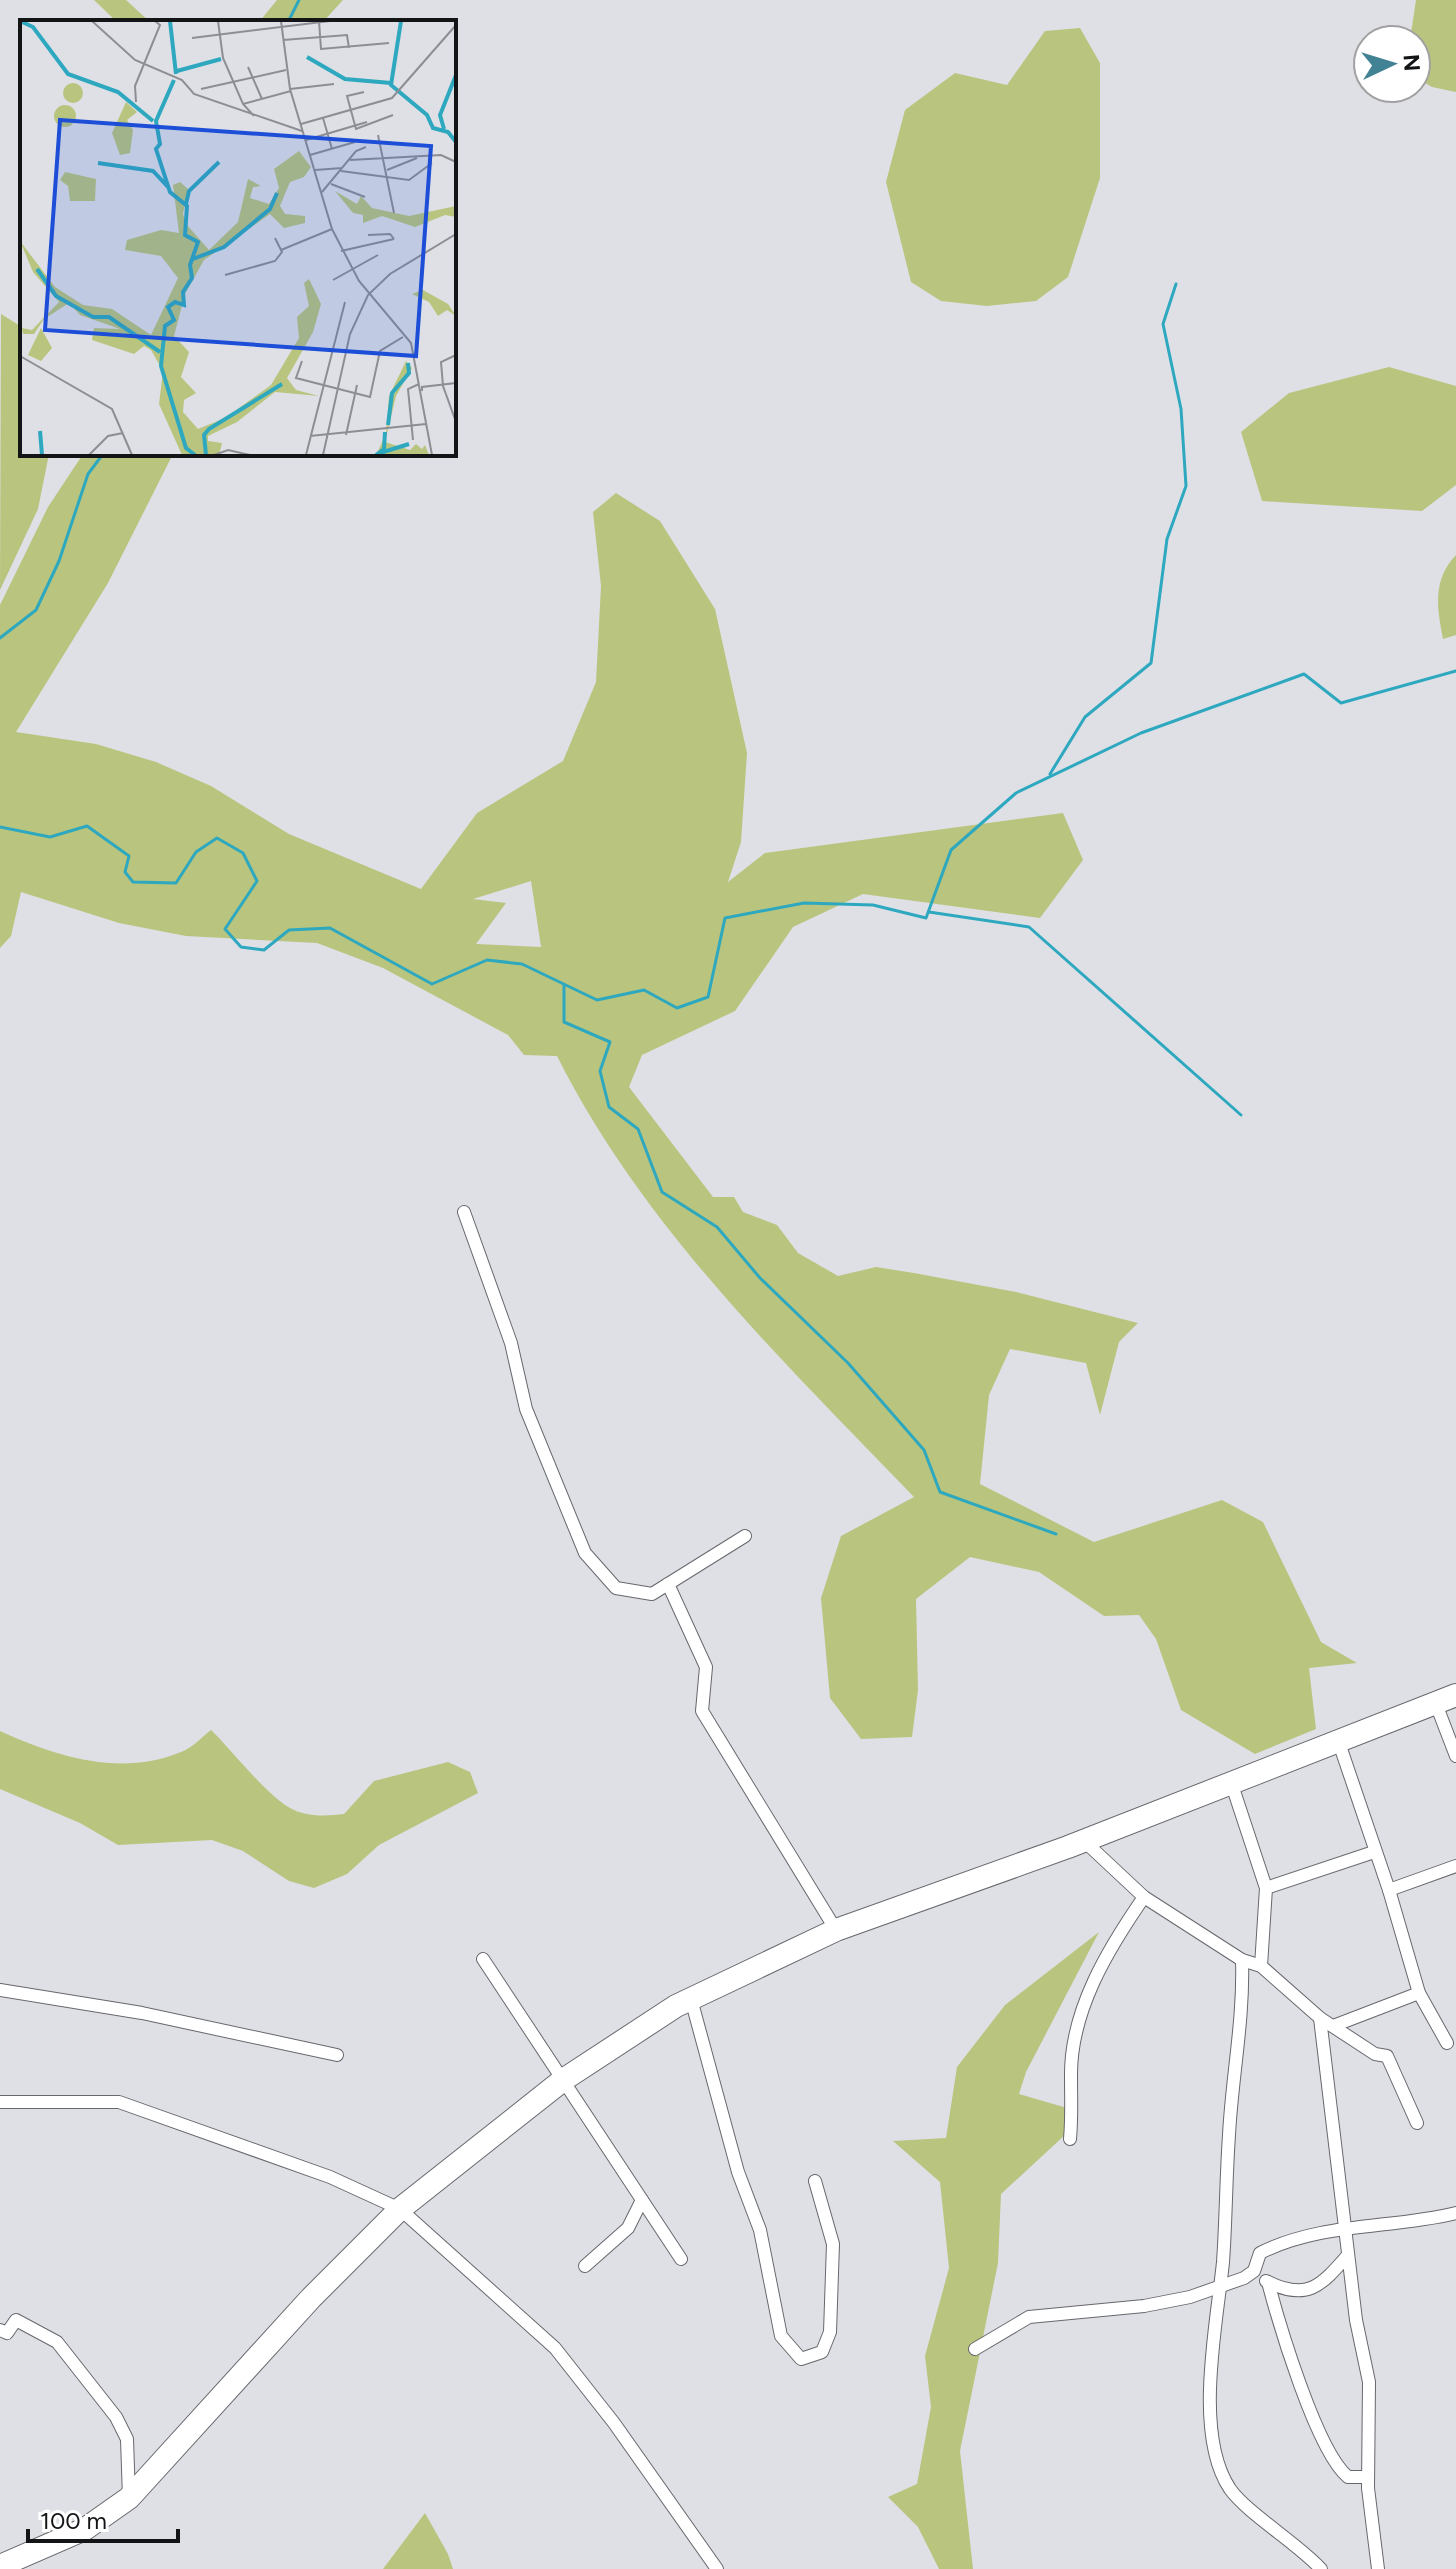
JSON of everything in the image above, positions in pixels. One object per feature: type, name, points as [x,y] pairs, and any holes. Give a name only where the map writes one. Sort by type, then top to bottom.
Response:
[{"type":"highway","points":[[0,2566],[85,2529],[129,2498],[311,2298],[400,2209],[563,2080],[691,1999],[836,1930],[1083,1840],[1446,1700]]},
{"type":"street","points":[[464,1212],[511,1343],[526,1409],[585,1553],[616,1588],[652,1594],[745,1536]]},
{"type":"street","points":[[668,1584],[706,1667],[702,1711],[836,1930]]},
{"type":"street","points":[[1446,1700],[1456,1756]]},
{"type":"street","points":[[1338,1740],[1389,1890],[1419,1993],[1447,2043]]},
{"type":"street","points":[[1231,1782],[1266,1888],[1261,1966]]},
{"type":"street","points":[[1083,1840],[1144,1897],[1242,1960],[1261,1966],[1320,2018],[1375,2054],[1387,2056],[1417,2123]]},
{"type":"street","points":[[1266,1888],[1374,1852]]},
{"type":"street","points":[[1389,1890],[1456,1866]]},
{"type":"street","points":[[1070,2139],[1074,2100],[1071,2077],[1079,2023],[1112,1944],[1144,1897]]},
{"type":"street","points":[[483,1959],[681,2259]]},
{"type":"street","points":[[1242,1960],[1243,2004],[1228,2136],[1229,2184],[1209,2366],[1218,2460],[1229,2488],[1302,2549],[1321,2569]]},
{"type":"street","points":[[0,1990],[142,2013],[337,2055]]},
{"type":"street","points":[[1333,2026],[1419,1993]]},
{"type":"street","points":[[691,1999],[738,2172],[760,2230],[781,2336],[801,2359],[822,2352],[830,2332],[833,2244],[828,2215],[815,2181]]},
{"type":"street","points":[[1320,2018],[1348,2255],[1369,2382],[1368,2477],[1378,2569]]},
{"type":"street","points":[[0,2102],[119,2102],[330,2177],[400,2209],[555,2348],[614,2423],[717,2569]]},
{"type":"street","points":[[585,2266],[628,2228],[642,2200]]},
{"type":"street","points":[[975,2349],[1029,2317],[1144,2306],[1218,2287],[1254,2271],[1260,2253],[1270,2248],[1346,2227],[1418,2223],[1456,2213]]},
{"type":"street","points":[[1254,2271],[1268,2282],[1306,2291],[1331,2274],[1348,2255]]},
{"type":"street","points":[[1268,2282],[1293,2363],[1335,2462],[1348,2477],[1368,2477]]},
{"type":"street","points":[[0,2330],[7,2333],[16,2320],[57,2342],[116,2417],[127,2439],[129,2498]]},
{"type":"green space","points":[[94,0],[126,0],[148,20],[115,20]]},
{"type":"green space","points":[[277,0],[343,0],[325,20],[261,20]]},
{"type":"green space","points":[[1416,0],[1456,0],[1456,92],[1432,87],[1432,24],[1412,24]]},
{"type":"green space","points":[[1080,28],[1100,63],[1100,178],[1068,277],[1036,301],[987,306],[941,301],[911,282],[886,182],[905,110],[955,73],[1007,85],[1045,31]]},
{"type":"green space","points":[[1,314],[20,326],[20,456],[49,456],[38,509],[0,590]]},
{"type":"green space","points":[[1389,367],[1456,386],[1456,485],[1422,511],[1262,501],[1241,432],[1289,393]]},
{"type":"green space","points":[[82,456],[172,456],[108,583],[16,732],[96,744],[156,762],[211,786],[289,834],[421,889],[477,813],[563,761],[596,682],[601,586],[593,512],[616,493],[660,521],[715,609],[747,753],[741,842],[728,882],[765,853],[1063,813],[1083,860],[1040,918],[863,894],[793,927],[735,1011],[642,1055],[629,1087],[713,1197],[734,1197],[743,1212],[777,1225],[798,1253],[838,1276],[876,1267],[1016,1292],[1138,1323],[1119,1342],[1100,1415],[1086,1363],[1010,1349],[989,1395],[980,1484],[1094,1542],[1222,1500],[1263,1522],[1321,1642],[1357,1663],[1309,1668],[1316,1729],[1255,1754],[1181,1710],[1156,1639],[1139,1615],[1104,1616],[1039,1572],[970,1557],[916,1599],[918,1690],[912,1737],[861,1739],[830,1698],[821,1598],[841,1536],[914,1497],[766,1343],[673,1235],[592,1118],[557,1056],[524,1055],[508,1035],[383,968],[317,943],[186,936],[119,923],[21,892],[11,936],[0,948],[0,605],[48,507]],"holes":[[[531,881],[541,947],[476,944],[506,903],[473,899]]]},
{"type":"green space","points":[[1456,555],[1456,635],[1443,639],[1438,595],[1443,574]]},
{"type":"green space","points":[[211,1730],[273,1796],[306,1814],[344,1814],[374,1781],[448,1762],[470,1772],[478,1793],[379,1845],[347,1874],[314,1888],[289,1881],[243,1851],[212,1840],[118,1845],[80,1823],[0,1789],[0,1731],[66,1756],[89,1761],[135,1763],[181,1752]]},
{"type":"green space","points":[[1099,1932],[1026,2072],[1019,2094],[1074,2110],[1066,2134],[1001,2194],[998,2263],[960,2451],[973,2569],[939,2569],[918,2527],[888,2497],[917,2484],[931,2407],[925,2356],[949,2268],[940,2182],[893,2141],[946,2138],[957,2067],[1005,2005]]},
{"type":"green space","points":[[425,2513],[453,2569],[383,2569]]},
{"type":"waterway","points":[[289,20],[299,0]]},
{"type":"waterway","points":[[1050,774],[1085,717],[1151,663],[1167,539],[1186,486],[1181,409],[1163,324],[1176,284]]},
{"type":"waterway","points":[[0,638],[36,610],[59,561],[88,474],[102,456]]},
{"type":"waterway","points":[[0,827],[50,837],[87,826],[129,856],[125,872],[133,882],[176,883],[196,852],[217,838],[243,853],[257,881],[225,929],[241,947],[264,950],[289,930],[330,928],[432,984],[487,960],[522,964],[597,1000],[644,990],[677,1008],[708,997],[725,918],[804,903],[873,905],[926,918],[951,850],[1016,793],[1141,733],[1304,674],[1341,703],[1456,671]]},
{"type":"waterway","points":[[929,912],[1029,927],[1241,1115]]},
{"type":"waterway","points":[[564,985],[564,1022],[610,1042],[600,1071],[609,1107],[638,1129],[662,1192],[717,1227],[760,1278],[848,1363],[924,1450],[940,1492],[1056,1534]]}]
